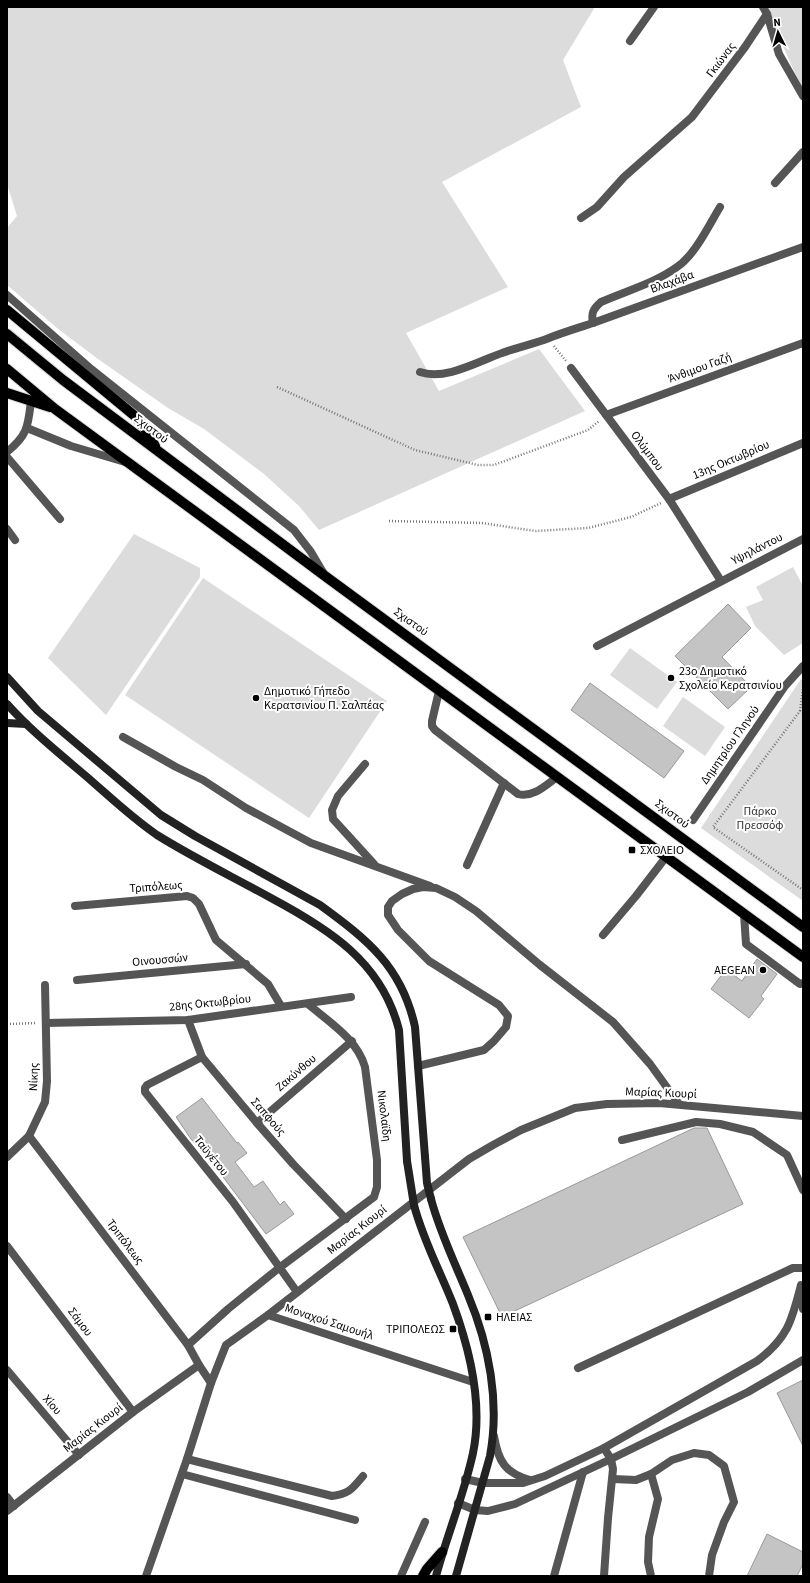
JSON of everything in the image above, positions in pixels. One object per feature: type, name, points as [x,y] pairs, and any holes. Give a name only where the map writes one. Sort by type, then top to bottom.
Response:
[{"type":"main road","points":[[7,310],[136,417],[148,433],[156,449]]},
{"type":"main road","name":"Σχιστού","points":[[7,334],[64,380],[325,576],[803,927]]},
{"type":"main road","points":[[7,368],[56,409],[130,464],[803,957]]},
{"type":"main road","points":[[7,393],[56,409]]},
{"type":"main road","points":[[7,677],[38,711],[155,812],[195,836],[320,904],[336,916],[378,953],[391,968],[402,987],[411,1009],[415,1027],[427,1183],[442,1236],[469,1297],[482,1338],[488,1359],[493,1394],[494,1436],[483,1483],[456,1576]]},
{"type":"main road","points":[[7,704],[26,724],[120,806],[156,834],[312,920],[343,942],[366,966],[387,995],[395,1013],[399,1030],[407,1160],[414,1205],[426,1243],[453,1304],[470,1361],[476,1414],[473,1453],[436,1576]]},
{"type":"main road","points":[[7,723],[26,724]]},
{"type":"main road","points":[[423,1576],[427,1569],[442,1552]]},
{"type":"street","points":[[630,41],[654,7]]},
{"type":"street","name":"Γκιώνας","points":[[765,11],[779,54],[803,96]]},
{"type":"street","name":"Γκιώνας","points":[[581,218],[597,207],[624,177],[692,117],[746,47],[765,11]]},
{"type":"street","points":[[775,182],[803,152]]},
{"type":"street","points":[[593,323],[591,314],[594,308],[601,302],[660,277],[678,267],[691,252],[720,207]]},
{"type":"street","name":"Βλαχάβα","points":[[420,372],[428,375],[437,375],[460,369],[501,353],[593,323],[803,247]]},
{"type":"street","points":[[7,296],[91,369],[294,530],[311,552],[325,576]]},
{"type":"street","name":"Άνθιμου Γαζή","points":[[606,415],[803,343]]},
{"type":"street","name":"Ολύμπου","points":[[571,368],[669,499],[721,581]]},
{"type":"street","points":[[7,452],[16,444],[27,428],[31,401]]},
{"type":"street","points":[[27,428],[71,446],[130,464]]},
{"type":"street","name":"13ης Οκτωβρίου","points":[[669,499],[803,443]]},
{"type":"street","points":[[7,457],[60,519]]},
{"type":"street","points":[[7,529],[15,540]]},
{"type":"street","name":"Υψηλάντου","points":[[597,646],[721,581],[802,543]]},
{"type":"street","name":"Δημητρίου Γληνού","points":[[693,820],[785,686],[803,666]]},
{"type":"street","points":[[439,691],[432,721],[432,726],[435,730],[518,794],[527,795],[534,793],[557,778]]},
{"type":"street","points":[[123,737],[176,767],[203,780],[246,808],[311,843],[436,888],[455,897],[476,911],[540,965],[613,1022],[650,1064],[679,1104]]},
{"type":"street","points":[[365,764],[338,796],[332,810],[334,819],[374,865]]},
{"type":"street","points":[[467,865],[504,783]]},
{"type":"street","points":[[603,935],[666,857]]},
{"type":"street","points":[[418,1066],[484,1050],[506,1027],[508,1016],[499,1005],[429,961],[398,930],[388,915],[388,907],[392,901],[402,894],[423,887],[436,888]]},
{"type":"street","name":"Τριπόλεως","points":[[75,906],[187,896],[193,898],[199,904],[216,940],[268,984],[281,1006]]},
{"type":"street","points":[[744,914],[746,944],[800,984],[803,983]]},
{"type":"street","name":"Οινουσσών","points":[[77,980],[246,964]]},
{"type":"street","name":"Νίκης","points":[[7,1157],[29,1136],[45,1102],[48,1081],[46,985]]},
{"type":"street","name":"28ης Οκτωβρίου","points":[[46,1023],[188,1020],[351,997]]},
{"type":"street","points":[[308,1004],[352,1041]]},
{"type":"street","name":"Σαπφούς","points":[[188,1020],[202,1057],[293,1164],[346,1219]]},
{"type":"street","name":"Ζακύνθου","points":[[257,1123],[352,1041]]},
{"type":"street","name":"Νικολαϊδη","points":[[352,1041],[363,1058],[366,1067],[377,1160],[377,1187],[374,1197]]},
{"type":"street","name":"Ταϋγέτου","points":[[202,1057],[147,1085],[145,1092],[233,1202],[297,1292]]},
{"type":"street","name":"Μαρίας Κιουρί","points":[[211,1383],[226,1345],[449,1174],[493,1145],[521,1130],[575,1108],[606,1104],[679,1104],[803,1116]]},
{"type":"street","points":[[622,1140],[696,1122],[720,1124],[753,1132],[787,1154],[803,1190]]},
{"type":"street","name":"Τριπόλεως","points":[[29,1136],[188,1345],[199,1365]]},
{"type":"street","name":"Μαρίας Κιουρί","points":[[188,1345],[228,1309],[279,1268],[374,1197]]},
{"type":"street","name":"Σάμου","points":[[7,1246],[133,1412]]},
{"type":"street","points":[[578,1368],[793,1268],[803,1268]]},
{"type":"street","points":[[802,1282],[800,1297],[803,1309]]},
{"type":"street","points":[[465,1479],[483,1483],[533,1481],[604,1448],[757,1361],[772,1350],[783,1336],[792,1320],[802,1282]]},
{"type":"street","name":"Μοναχού Σαμουήλ","points":[[268,1314],[473,1382]]},
{"type":"street","points":[[458,1503],[475,1510],[488,1511],[515,1504],[748,1392],[803,1360]]},
{"type":"street","points":[[146,1576],[182,1474],[211,1383],[199,1365]]},
{"type":"street","name":"Μαρίας Κιουρί","points":[[10,1508],[133,1412],[199,1365]]},
{"type":"street","name":"Χίου","points":[[7,1370],[79,1455]]},
{"type":"street","points":[[494,1436],[496,1451],[506,1467],[516,1475],[533,1481]]},
{"type":"street","points":[[604,1448],[611,1459],[614,1469],[608,1518],[604,1576]]},
{"type":"street","points":[[613,1479],[636,1480],[651,1474],[672,1460],[694,1453],[709,1455],[724,1466],[734,1502],[724,1522],[712,1555],[709,1576]]},
{"type":"street","points":[[187,1459],[332,1496],[343,1495],[352,1490],[363,1476]]},
{"type":"street","points":[[554,1576],[583,1472]]},
{"type":"street","points":[[182,1474],[355,1520]]},
{"type":"street","points":[[651,1474],[658,1499],[648,1537],[648,1562],[651,1576]]},
{"type":"street","points":[[7,1497],[10,1508]]},
{"type":"street","points":[[401,1576],[424,1522]]},
{"type":"path","points":[[549,338],[571,368]]},
{"type":"path","points":[[277,387],[415,450],[478,465],[494,465],[588,430],[606,415]]},
{"type":"path","points":[[389,521],[482,523],[535,531],[588,528],[631,517],[669,499]]},
{"type":"path","points":[[803,688],[801,712],[713,827],[803,890]]},
{"type":"path","points":[[7,1024],[46,1023]]},
{"type":"green space","points":[[7,7],[595,7],[563,60],[581,107],[442,182],[508,287],[406,333],[439,391],[539,349],[585,411],[319,530],[299,506],[264,474],[204,429],[168,408],[98,359],[57,328],[7,285],[7,228],[17,216],[7,184]]},
{"type":"green space","points":[[767,7],[803,7],[803,88],[788,58]]},
{"type":"green space","points":[[134,534],[200,568],[200,577],[106,715],[48,658]]},
{"type":"green space","points":[[793,567],[803,586],[803,643],[784,655],[755,626],[746,607],[763,600],[756,587]]},
{"type":"green space","name":"Δημοτικό Γήπεδο Κερατσινίου Π. Σαλπέας","points":[[203,578],[387,701],[309,818],[125,695]]},
{"type":"green space","points":[[630,648],[677,682],[657,709],[610,675]]},
{"type":"green space","name":"Πάρκο Πρεσσόφ","points":[[803,676],[803,901],[701,828]]},
{"type":"green space","points":[[683,697],[725,727],[705,756],[663,726]]},
{"type":"building","points":[[728,604],[751,628],[722,657],[751,687],[728,709],[675,656]]},
{"type":"building","points":[[590,683],[684,751],[664,778],[571,710]]},
{"type":"building","points":[[757,959],[777,974],[761,996],[764,999],[749,1018],[711,989],[726,969],[742,981]]},
{"type":"building","points":[[202,1098],[237,1143],[238,1142],[247,1153],[235,1162],[254,1187],[263,1181],[280,1205],[284,1201],[294,1214],[266,1234],[202,1149],[201,1150],[191,1139],[176,1117]]},
{"type":"building","points":[[694,1128],[707,1128],[743,1204],[502,1317],[463,1237]]},
{"type":"building","points":[[803,1380],[803,1446],[777,1393]]},
{"type":"building","points":[[767,1534],[803,1552],[803,1564],[797,1576],[747,1576]]},
{"type":"place","name":"23o Δημοτικό Σχολείο Κερατσινίου","points":[[671,678]]},
{"type":"place","name":"Δημοτικό Γήπεδο Κερατσινίου Π. Σαλπέας","points":[[256,698]]},
{"type":"place","name":"ΣΧΟΛΕΙΟ","points":[[632,850]]},
{"type":"place","name":"AEGEAN","points":[[763,970]]},
{"type":"place","name":"ΗΛΕΙΑΣ","points":[[488,1317]]},
{"type":"place","name":"ΤΡΙΠΟΛΕΩΣ","points":[[453,1329]]}]
